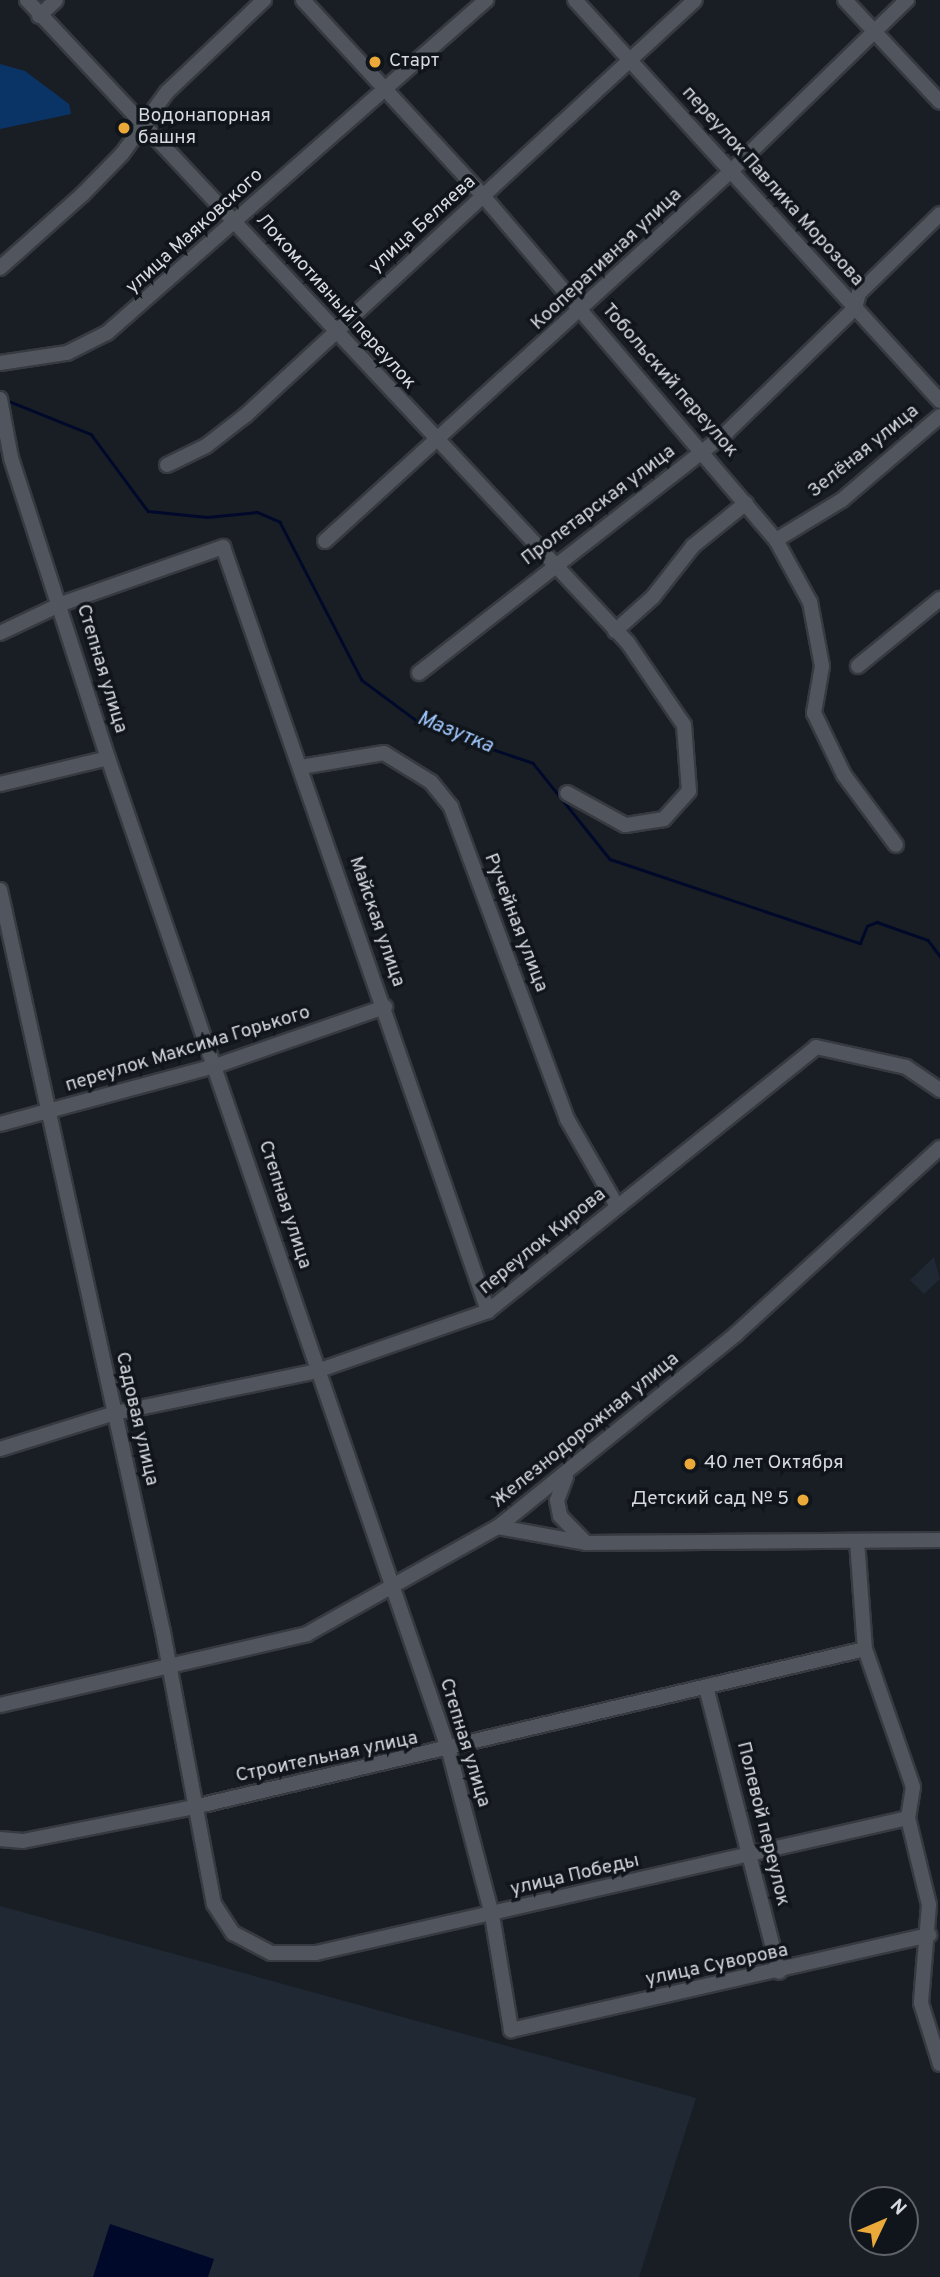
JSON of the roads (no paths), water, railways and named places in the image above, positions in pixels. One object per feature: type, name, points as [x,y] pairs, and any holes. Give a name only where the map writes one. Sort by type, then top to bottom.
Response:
[{"type":"street","name":"Локомотивный переулок","points":[[27,0],[39,16],[144,120],[436,443],[615,631],[684,725],[689,791],[677,810],[647,826],[607,819],[566,793]]},
{"type":"street","points":[[39,16],[56,0]]},
{"type":"street","points":[[0,268],[122,154],[144,120],[264,0]]},
{"type":"street","name":"Тобольский переулок","points":[[303,0],[484,197],[705,450],[776,540],[810,602],[822,666],[814,713],[844,775],[896,845]]},
{"type":"street","name":"улица Маяковского","points":[[0,363],[67,353],[107,333],[234,220],[385,92],[486,0]]},
{"type":"street","name":"переулок Павлика Морозова","points":[[575,0],[940,401]]},
{"type":"street","name":"улица Беляева","points":[[167,465],[206,446],[246,415],[334,330],[484,197],[629,58],[695,0]]},
{"type":"street","points":[[845,0],[940,102]]},
{"type":"street","name":"Кооперативная улица","points":[[325,541],[582,310],[730,172],[907,0]]},
{"type":"street","name":"Пролетарская улица","points":[[419,673],[552,565],[705,450],[855,308],[859,293],[940,214]]},
{"type":"street","name":"Степная улица","points":[[0,399],[2,433],[61,604],[108,758],[218,1065],[317,1371],[449,1751],[492,1915],[512,2030]]},
{"type":"street","name":"Зелёная улица","points":[[776,540],[842,500],[940,416]]},
{"type":"street","points":[[615,631],[653,597],[693,546],[746,503]]},
{"type":"street","name":"Майская улица","points":[[61,604],[223,547],[385,1007],[488,1311]]},
{"type":"street","points":[[858,666],[940,599]]},
{"type":"street","points":[[0,633],[61,604]]},
{"type":"street","name":"Ручейная улица","points":[[301,767],[384,753],[431,782],[451,807],[567,1119],[617,1206]]},
{"type":"street","points":[[0,784],[108,758]]},
{"type":"street","name":"Садовая улица","points":[[0,890],[44,1114],[115,1413],[169,1665],[214,1904],[222,1921],[250,1945]]},
{"type":"street","name":"переулок Максима Горького","points":[[0,1124],[218,1065],[385,1007]]},
{"type":"street","name":"переулок Кирова","points":[[0,1449],[115,1413],[317,1371],[488,1311],[816,1047],[906,1067],[940,1090]]},
{"type":"street","name":"Железнодорожная улица","points":[[0,1705],[307,1634],[498,1527],[569,1473],[736,1334],[940,1148]]},
{"type":"street","points":[[569,1473],[557,1500],[560,1516],[586,1543]]},
{"type":"street","points":[[498,1527],[586,1543],[940,1540]]},
{"type":"street","points":[[857,1541],[865,1648],[913,1787],[908,1818],[926,1882],[929,1935],[921,2003],[940,2064]]},
{"type":"street","name":"Строительная улица","points":[[0,1839],[23,1842],[449,1751],[865,1648]]},
{"type":"street","name":"Полевой переулок","points":[[706,1686],[779,1972]]},
{"type":"street","name":"улица Победы","points":[[250,1945],[292,1956],[492,1915],[908,1818]]},
{"type":"street","name":"улица Суворова","points":[[512,2030],[779,1972],[929,1935]]},
{"type":"waterway","name":"Мазутка","points":[[6,400],[91,434],[148,511],[207,517],[257,512],[280,522],[362,680],[424,726],[533,763],[610,859],[860,943],[867,926],[877,922],[928,940],[940,956]]},
{"type":"place","name":"Старт","points":[[375,62]]},
{"type":"place","name":"Водонапорная башня","points":[[124,128]]},
{"type":"place","name":"40 лет Октября","points":[[690,1464]]},
{"type":"place","name":"Детский сад № 5","points":[[803,1500]]}]
